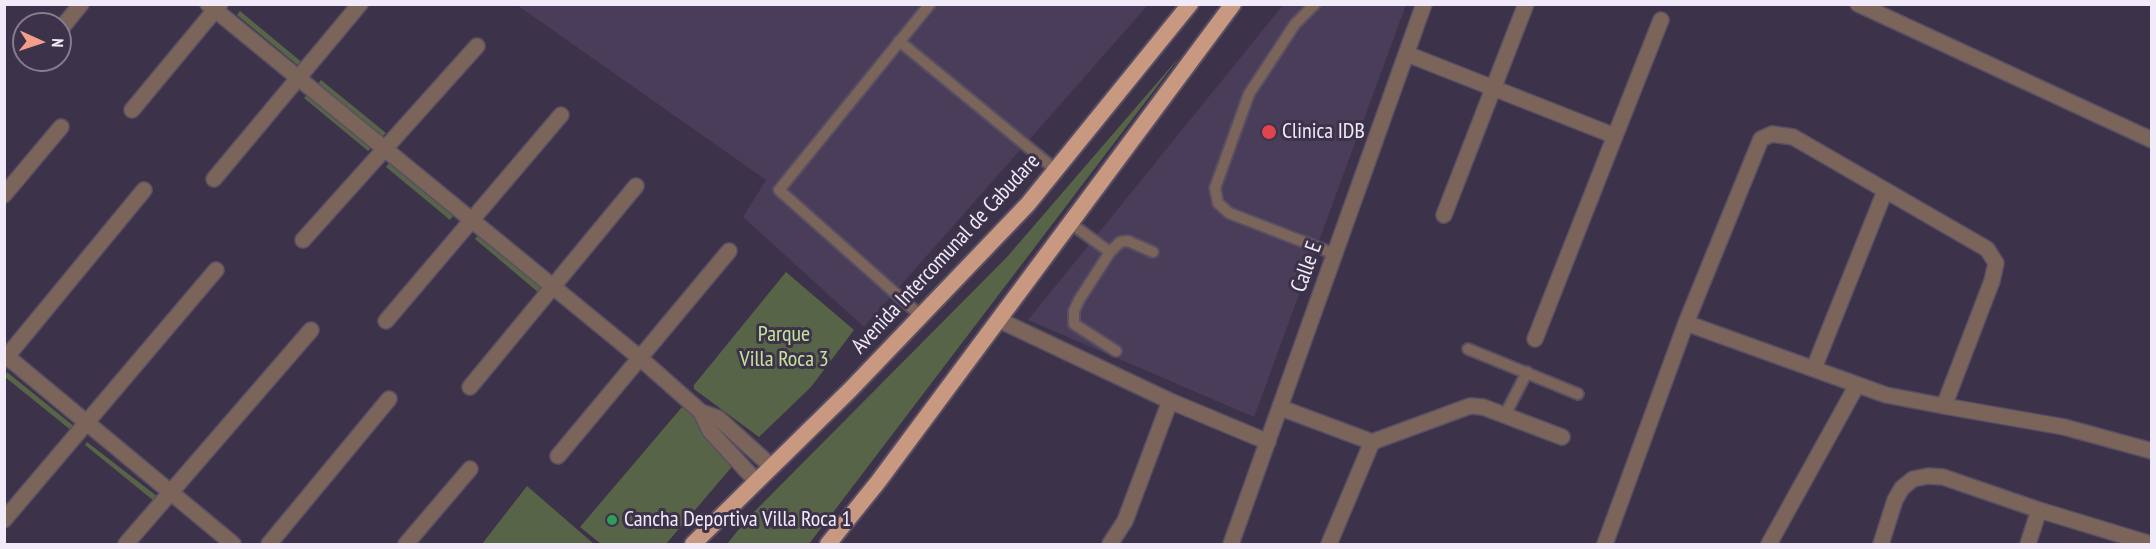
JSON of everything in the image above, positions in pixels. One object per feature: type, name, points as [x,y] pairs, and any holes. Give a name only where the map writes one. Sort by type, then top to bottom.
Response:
[{"type":"highway","name":"Avenida Intercomunal de Cabudare","points":[[693,544],[921,316],[1028,204],[1190,4]]},
{"type":"highway","points":[[828,544],[999,320],[1233,4]]},
{"type":"street","points":[[214,179],[360,4]]},
{"type":"street","name":"Calle E","points":[[1231,544],[1424,4]]},
{"type":"street","points":[[1444,215],[1495,89],[1526,4]]},
{"type":"street","points":[[1858,4],[2151,140]]},
{"type":"street","points":[[132,110],[214,6],[640,358],[701,412],[718,418],[772,466]]},
{"type":"street","points":[[1535,339],[1661,20]]},
{"type":"street","points":[[303,240],[477,46]]},
{"type":"street","points":[[1407,54],[1615,136]]},
{"type":"street","points":[[386,321],[561,115]]},
{"type":"street","points":[[4,195],[61,127]]},
{"type":"street","points":[[1605,544],[1686,323],[1761,139],[1772,134],[1793,137],[1987,249],[1996,263],[1992,281],[1944,406]]},
{"type":"street","points":[[470,387],[636,186]]},
{"type":"street","points":[[144,190],[5,357],[233,544]]},
{"type":"street","points":[[1814,368],[1884,191]]},
{"type":"street","points":[[558,456],[729,251]]},
{"type":"street","points":[[4,520],[216,270]]},
{"type":"street","points":[[999,320],[1170,401],[1268,442]]},
{"type":"street","points":[[1686,323],[1887,395],[2064,427],[2151,452]]},
{"type":"street","points":[[126,544],[311,330]]},
{"type":"street","points":[[1769,544],[1857,385]]},
{"type":"street","points":[[269,544],[389,399]]},
{"type":"street","points":[[1110,544],[1125,521],[1170,401]]},
{"type":"street","points":[[1281,408],[1372,442],[1470,406],[1483,407],[1562,436]]},
{"type":"street","points":[[701,412],[710,432],[757,482]]},
{"type":"street","points":[[1329,544],[1372,442]]},
{"type":"street","points":[[406,544],[470,469]]},
{"type":"street","points":[[1881,544],[1895,500],[1902,488],[1913,479],[1928,476],[1943,477],[2039,510],[2151,544]]},
{"type":"street","points":[[2028,544],[2039,510]]},
{"type":"lane","points":[[921,316],[779,190],[930,4]]},
{"type":"lane","points":[[1315,4],[1295,24],[1249,94],[1215,188],[1218,203],[1229,213],[1335,254]]},
{"type":"lane","points":[[899,41],[1056,170]]},
{"type":"lane","points":[[1070,224],[1110,252]]},
{"type":"lane","points":[[1116,351],[1074,324],[1074,311],[1110,252],[1120,242],[1128,241],[1153,252]]},
{"type":"lane","points":[[1468,349],[1578,394]]},
{"type":"lane","points":[[1505,416],[1527,372]]},
{"type":"shaded area","points":[[517,5],[1148,5],[864,327],[743,217],[766,180]]},
{"type":"shaded area","name":"Clinica IDB","points":[[1283,5],[1406,5],[1254,417],[1028,320]]},
{"type":"green space","points":[[240,11],[304,64],[301,68],[237,15]]},
{"type":"green space","points":[[1181,55],[809,544],[727,544],[748,518],[1007,257]]},
{"type":"green space","points":[[321,80],[386,133],[382,137],[318,84]]},
{"type":"green space","points":[[308,94],[372,147],[368,151],[304,98]]},
{"type":"green space","points":[[389,163],[453,216],[450,220],[386,167]]},
{"type":"green space","points":[[478,235],[542,288],[539,293],[475,239]]},
{"type":"green space","name":"Parque Villa Roca 3","points":[[786,272],[854,330],[811,387],[759,437],[694,389],[694,385]]},
{"type":"green space","points":[[7,372],[75,427],[72,431],[5,377]]},
{"type":"green space","name":"Parque Villa Roca 3","points":[[682,407],[742,455],[666,544],[601,544],[580,527]]},
{"type":"green space","points":[[87,442],[158,497],[154,501],[85,445]]},
{"type":"green space","points":[[527,486],[594,544],[482,544]]},
{"type":"place","name":"Clinica IDB","points":[[1269,132]]},
{"type":"place","name":"Cancha Deportiva Villa Roca 1","points":[[612,520]]}]
